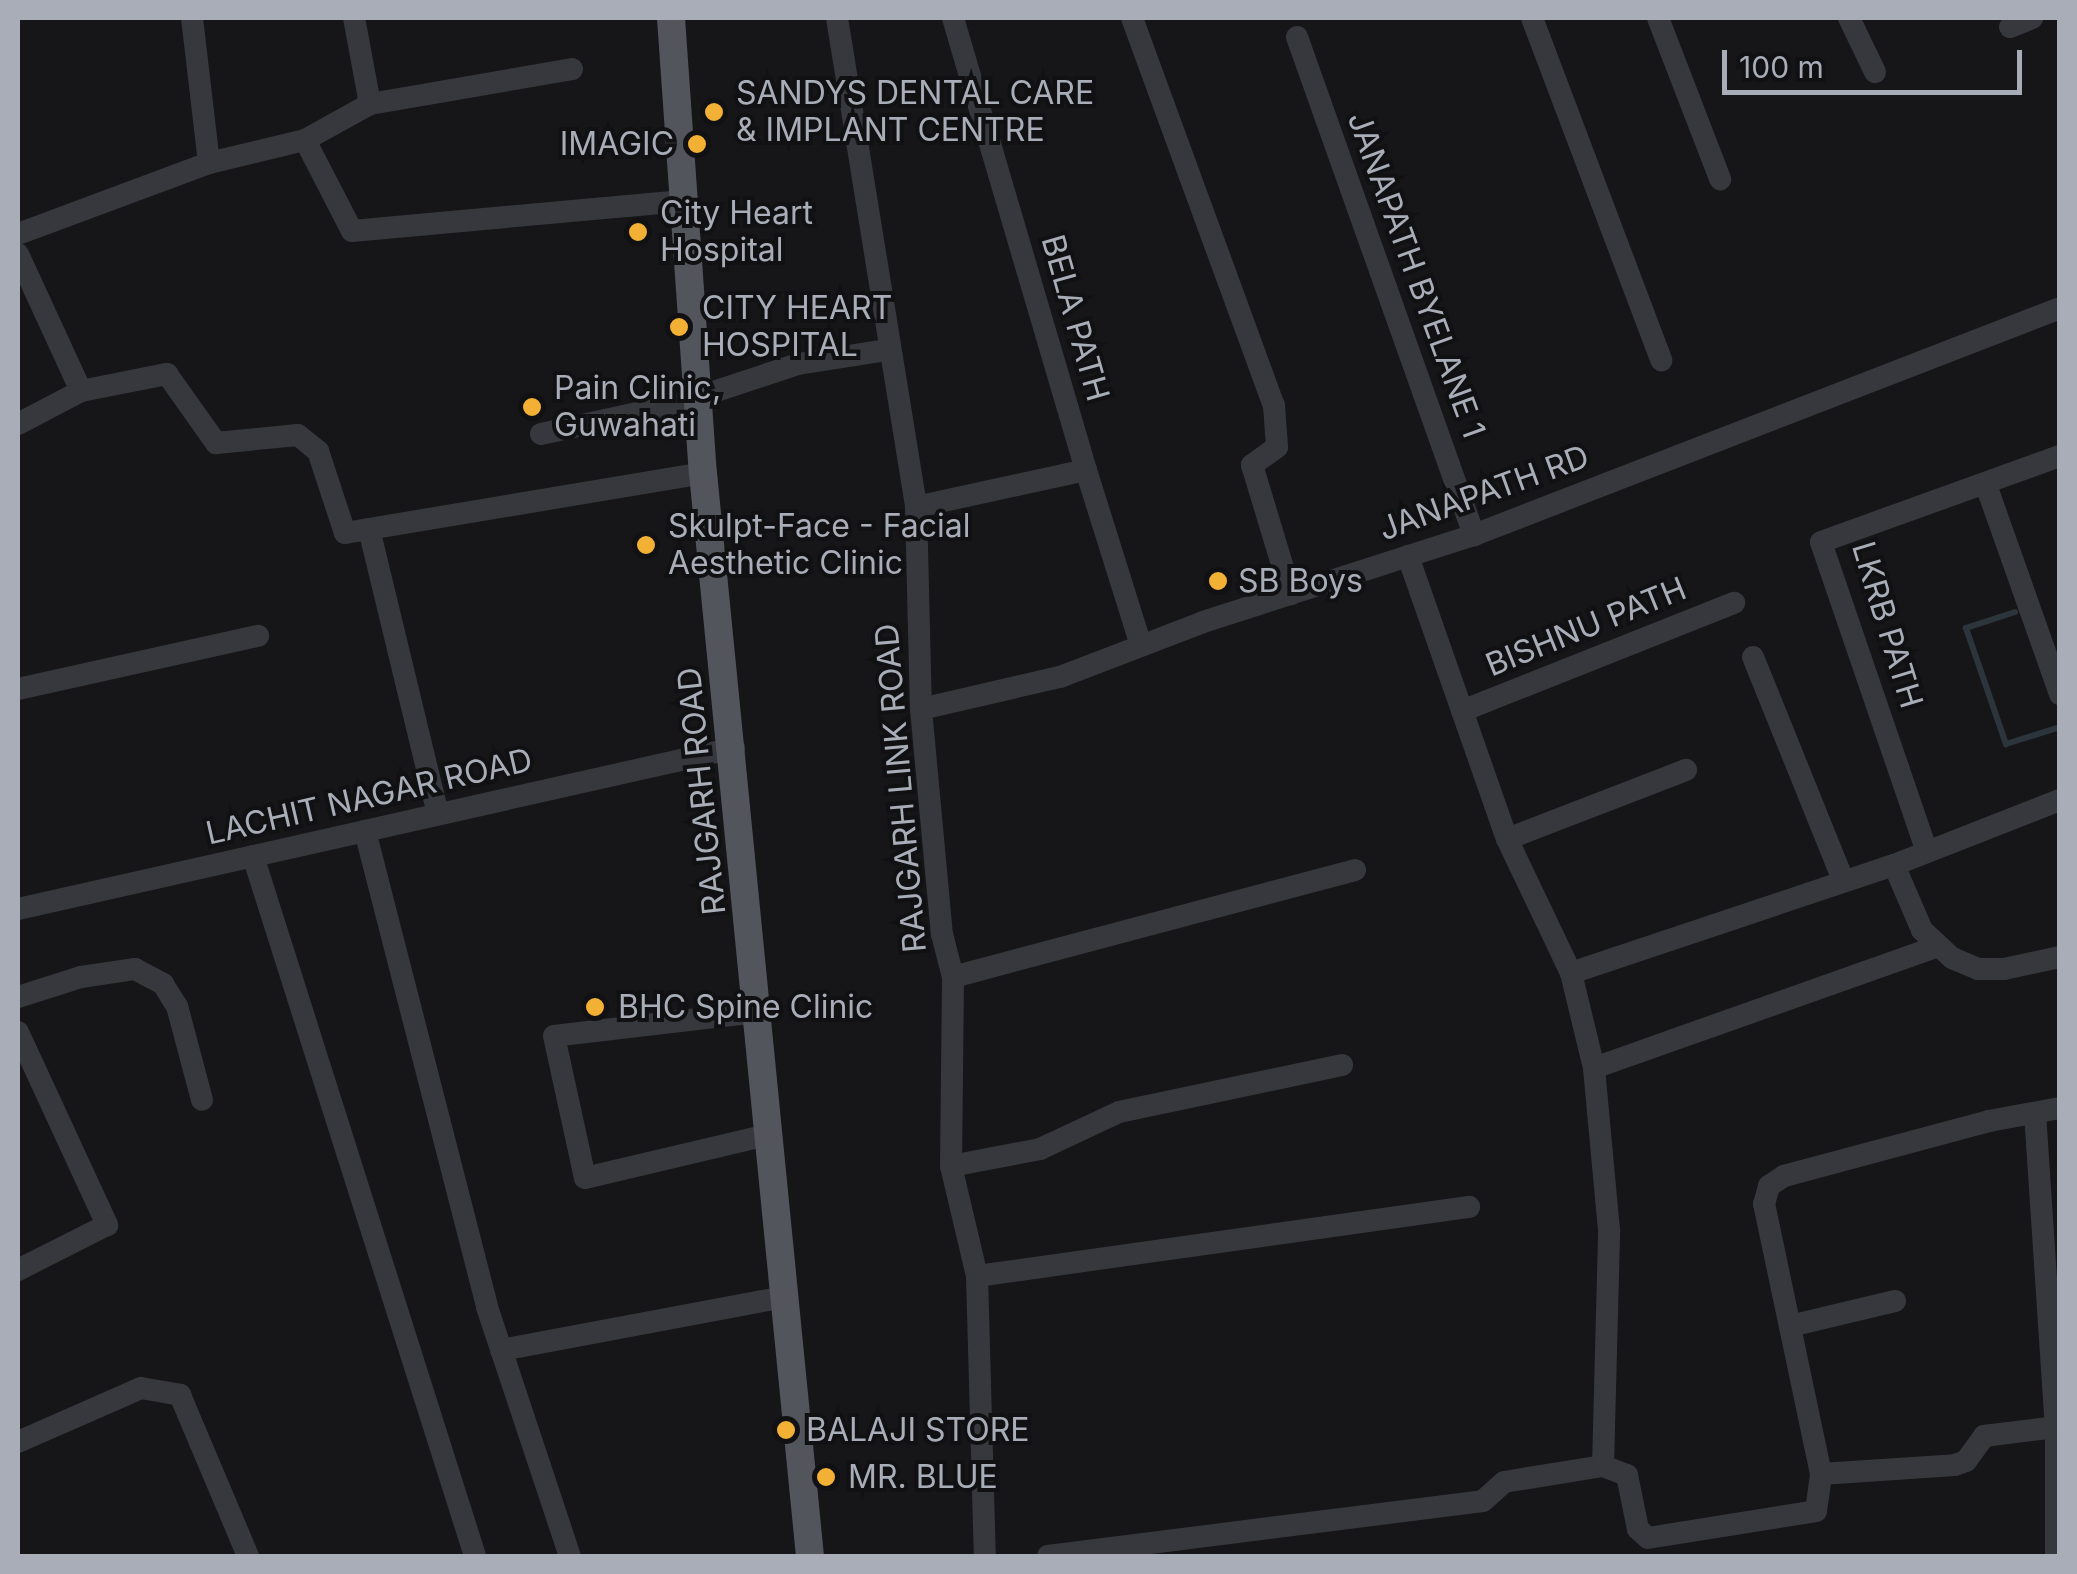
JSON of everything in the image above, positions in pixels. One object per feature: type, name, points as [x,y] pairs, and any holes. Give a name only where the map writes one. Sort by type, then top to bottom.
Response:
[{"type":"main road","name":"RAJGARH ROAD","points":[[671,18],[680,200],[702,392],[703,474],[734,748],[767,1136],[810,1556]]},
{"type":"street","points":[[192,18],[209,163]]},
{"type":"street","points":[[354,18],[370,104]]},
{"type":"street","name":"RAJGARH LINK ROAD","points":[[838,18],[886,350],[916,507],[920,709],[942,934],[953,977],[951,1166],[977,1276],[985,1556]]},
{"type":"street","name":"BELA PATH","points":[[953,18],[1140,646]]},
{"type":"street","points":[[1132,18],[1274,405],[1278,448],[1252,465],[1291,594]]},
{"type":"street","points":[[1532,18],[1661,360]]},
{"type":"street","points":[[1658,18],[1720,179]]},
{"type":"street","points":[[1850,18],[1875,72]]},
{"type":"street","name":"JANAPATH BYELANE 1","points":[[1297,37],[1474,535]]},
{"type":"street","points":[[18,234],[209,163],[305,140],[370,104],[572,69]]},
{"type":"street","points":[[305,140],[352,231],[680,200]]},
{"type":"street","points":[[18,254],[81,391]]},
{"type":"street","name":"JANAPATH RD","points":[[920,709],[1060,677],[1291,594],[1474,535],[2060,308]]},
{"type":"street","points":[[541,434],[674,405],[702,392],[798,364],[886,350]]},
{"type":"street","points":[[18,424],[81,391],[167,374],[216,443],[298,435],[318,452],[346,533],[703,474]]},
{"type":"street","name":"LKRB PATH","points":[[1926,849],[1822,542],[2060,456]]},
{"type":"street","points":[[916,507],[1086,470]]},
{"type":"street","points":[[1986,485],[2060,694]]},
{"type":"street","points":[[369,529],[438,814]]},
{"type":"street","points":[[1408,556],[1507,839],[1571,973],[1594,1068],[1609,1230],[1603,1466]]},
{"type":"street","name":"BISHNU PATH","points":[[1462,712],[1734,604]]},
{"type":"street","points":[[18,689],[258,636]]},
{"type":"street","points":[[1753,656],[1843,880]]},
{"type":"street","name":"LACHIT NAGAR ROAD","points":[[18,909],[734,748]]},
{"type":"street","points":[[1507,839],[1686,770]]},
{"type":"street","points":[[1571,973],[1894,865],[1926,849],[2060,800]]},
{"type":"street","points":[[365,831],[502,1350],[570,1556]]},
{"type":"street","points":[[253,856],[475,1556]]},
{"type":"street","points":[[1894,865],[1935,947],[1978,969],[2060,958]]},
{"type":"street","points":[[953,977],[1355,870]]},
{"type":"street","points":[[1594,1068],[1935,947]]},
{"type":"street","points":[[18,997],[80,977],[136,970],[162,984],[177,1006],[202,1100]]},
{"type":"street","points":[[757,1012],[554,1036],[586,1178],[767,1136]]},
{"type":"street","points":[[18,1032],[106,1225],[18,1270]]},
{"type":"street","points":[[951,1166],[1040,1148],[1119,1112],[1342,1064]]},
{"type":"street","points":[[1048,1556],[1483,1501],[1504,1482],[1603,1466],[1627,1475],[1638,1529],[1648,1538],[1667,1539],[1812,1514],[1822,1502],[1822,1474],[1764,1204],[1769,1186],[1784,1176],[2060,1108]]},
{"type":"street","points":[[2035,1112],[2056,1427],[2056,1556]]},
{"type":"street","points":[[977,1276],[1469,1207]]},
{"type":"street","points":[[502,1350],[784,1296]]},
{"type":"street","points":[[1790,1326],[1894,1301]]},
{"type":"street","points":[[18,1442],[141,1388],[180,1395],[248,1556]]},
{"type":"street","points":[[1822,1474],[1955,1465],[1984,1436],[2056,1427]]},
{"type":"waterway","points":[[2015,612],[1966,628],[2006,744],[2057,728]]},
{"type":"place","name":"SANDYS DENTAL CARE & IMPLANT CENTRE","points":[[714,112]]},
{"type":"place","name":"IMAGIC","points":[[697,144]]},
{"type":"place","name":"City Heart Hospital","points":[[638,232]]},
{"type":"place","name":"CITY HEART HOSPITAL","points":[[679,327]]},
{"type":"place","name":"Pain Clinic, Guwahati","points":[[532,407]]},
{"type":"place","name":"Skulpt-Face - Facial Aesthetic Clinic","points":[[646,545]]},
{"type":"place","name":"SB Boys","points":[[1218,581]]},
{"type":"place","name":"BHC Spine Clinic","points":[[595,1007]]},
{"type":"place","name":"BALAJI STORE","points":[[786,1430]]},
{"type":"place","name":"MR. BLUE","points":[[826,1477]]}]
